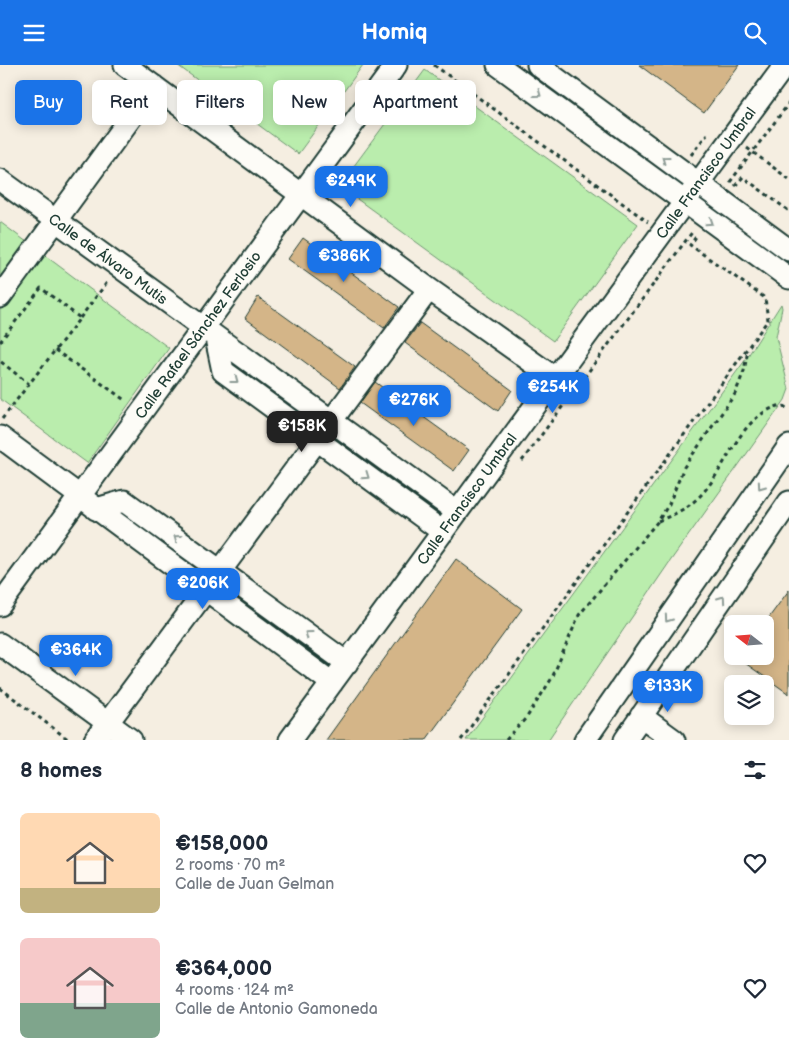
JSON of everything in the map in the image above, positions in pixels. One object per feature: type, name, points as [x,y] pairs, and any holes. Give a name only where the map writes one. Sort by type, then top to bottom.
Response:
[{"type":"street","points":[[125,65],[146,80]]},
{"type":"street","name":"Calle Rafael Sánchez Ferlosio","points":[[0,605],[88,503],[141,412],[210,333],[301,194],[396,65]]},
{"type":"street","points":[[498,65],[789,278]]},
{"type":"street","points":[[538,65],[789,250]]},
{"type":"street","name":"Calle Francisco Umbral","points":[[290,740],[556,379],[683,201],[785,65]]},
{"type":"street","points":[[167,96],[429,289],[556,379]]},
{"type":"street","points":[[0,297],[125,125]]},
{"type":"street","name":"Calle de Álvaro Mutis","points":[[0,180],[457,512]]},
{"type":"street","points":[[102,732],[429,289]]},
{"type":"street","points":[[210,333],[223,371],[443,532]]},
{"type":"street","points":[[0,437],[332,683]]},
{"type":"street","points":[[585,740],[789,446]]},
{"type":"street","points":[[88,503],[124,501],[347,663]]},
{"type":"street","points":[[624,740],[789,503]]},
{"type":"street","points":[[0,644],[102,732],[131,740]]},
{"type":"street","points":[[641,716],[674,740]]},
{"type":"path","points":[[434,65],[680,246]]},
{"type":"path","points":[[723,201],[743,177],[789,211]]},
{"type":"path","points":[[461,740],[768,320],[765,298],[690,245],[709,220]]},
{"type":"path","points":[[0,422],[112,276]]},
{"type":"path","points":[[0,342],[41,289],[80,319]]},
{"type":"path","points":[[506,740],[527,717],[552,678],[579,615],[658,521],[669,504],[684,467],[735,394],[744,371],[748,347]]},
{"type":"path","points":[[55,350],[141,412]]},
{"type":"path","points":[[0,361],[30,384]]},
{"type":"path","points":[[658,521],[680,512],[699,497],[720,469],[740,435],[756,418],[770,408],[782,405],[789,410]]},
{"type":"path","points":[[0,688],[70,740]]},
{"type":"green space","points":[[177,65],[363,65],[345,90],[345,80],[273,80],[273,125],[319,125],[298,154],[259,125],[263,125],[263,80],[197,80]]},
{"type":"green space","points":[[425,70],[439,80],[418,80]]},
{"type":"green space","points":[[476,107],[638,224],[553,341],[339,186],[384,125],[476,125]]},
{"type":"green space","points":[[0,222],[169,348],[87,463],[0,399]]},
{"type":"green space","points":[[781,304],[782,308],[776,337],[789,389],[785,400],[671,560],[548,740],[466,740],[746,359]]},
{"type":"building","points":[[639,65],[739,65],[704,113]]},
{"type":"building","points":[[303,238],[399,307],[384,328],[288,259]]},
{"type":"building","points":[[258,297],[355,367],[340,388],[245,318]]},
{"type":"building","points":[[420,323],[512,390],[498,411],[405,343]]},
{"type":"building","points":[[375,382],[469,450],[454,471],[360,403]]},
{"type":"building","points":[[456,559],[522,609],[426,740],[326,740]]},
{"type":"building","points":[[789,590],[789,694],[774,683],[774,675],[762,675],[748,665],[774,665],[774,615],[771,615]]}]
